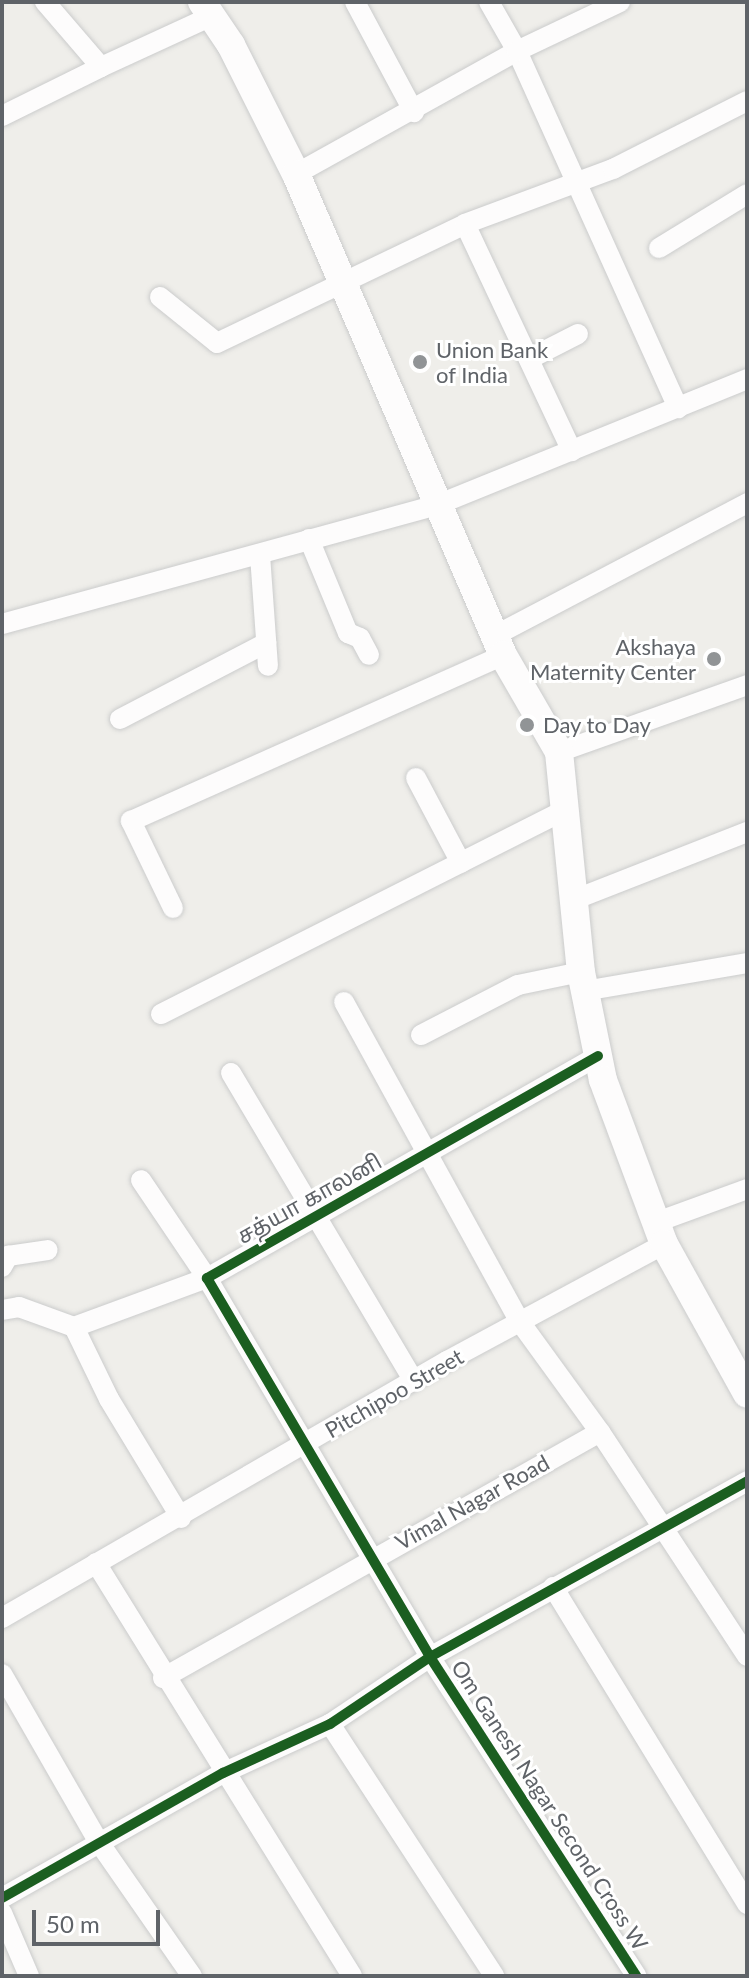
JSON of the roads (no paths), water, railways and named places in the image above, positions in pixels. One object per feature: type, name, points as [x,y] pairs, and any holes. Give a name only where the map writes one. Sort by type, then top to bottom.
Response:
[{"type":"main road","points":[[207,9],[296,174],[345,279],[437,505],[499,645],[559,752],[583,981],[598,1056],[661,1233],[747,1394]]},
{"type":"street","points":[[45,2],[101,67]]},
{"type":"street","points":[[355,2],[414,112]]},
{"type":"street","points":[[489,2],[517,51],[678,408]]},
{"type":"street","points":[[296,174],[414,112],[517,51],[620,2]]},
{"type":"street","points":[[2,116],[207,9]]},
{"type":"street","points":[[160,297],[217,343],[465,224],[576,182],[747,101]]},
{"type":"street","points":[[659,248],[747,194]]},
{"type":"street","points":[[465,224],[572,451]]},
{"type":"street","points":[[529,359],[578,334]]},
{"type":"street","points":[[2,624],[437,505],[747,379]]},
{"type":"street","points":[[173,908],[131,821],[499,645],[747,505]]},
{"type":"street","points":[[309,539],[348,633],[360,638],[369,655]]},
{"type":"street","points":[[260,555],[268,666]]},
{"type":"street","points":[[120,719],[266,643]]},
{"type":"street","points":[[559,752],[747,685]]},
{"type":"street","points":[[416,778],[461,863]]},
{"type":"street","points":[[161,1014],[565,810]]},
{"type":"street","points":[[576,899],[747,832]]},
{"type":"street","points":[[421,1035],[518,985],[747,963]]},
{"type":"street","points":[[344,1002],[520,1322],[664,1526],[747,1656]]},
{"type":"street","name":"சத்யா காலனி","points":[[74,1327],[207,1278],[598,1056]]},
{"type":"street","points":[[231,1073],[414,1381]]},
{"type":"street","points":[[141,1180],[207,1278],[303,1446]]},
{"type":"street","name":"Pitchipoo Street","points":[[2,1618],[520,1322],[661,1233],[747,1189]]},
{"type":"street","points":[[2,1267],[8,1256],[48,1250]]},
{"type":"street","points":[[2,1293],[10,1309],[74,1327],[109,1399],[181,1518]]},
{"type":"street","name":"Vimal Nagar Road","points":[[163,1678],[372,1556],[600,1432]]},
{"type":"street","name":"Om Ganesh Nagar Second Cross W","points":[[303,1446],[430,1657],[636,1976]]},
{"type":"street","points":[[2,1898],[223,1773],[330,1724],[430,1657],[747,1481]]},
{"type":"street","points":[[96,1563],[163,1678],[352,1976]]},
{"type":"street","points":[[553,1587],[747,1904]]},
{"type":"street","points":[[2,1674],[98,1841],[192,1976]]},
{"type":"street","points":[[330,1724],[494,1976]]},
{"type":"street","points":[[2,1913],[29,1976]]},
{"type":"place","name":"Union Bank of India","points":[[420,362]]},
{"type":"place","name":"Akshaya Maternity Center","points":[[714,659]]},
{"type":"place","name":"Day to Day","points":[[527,725]]}]
